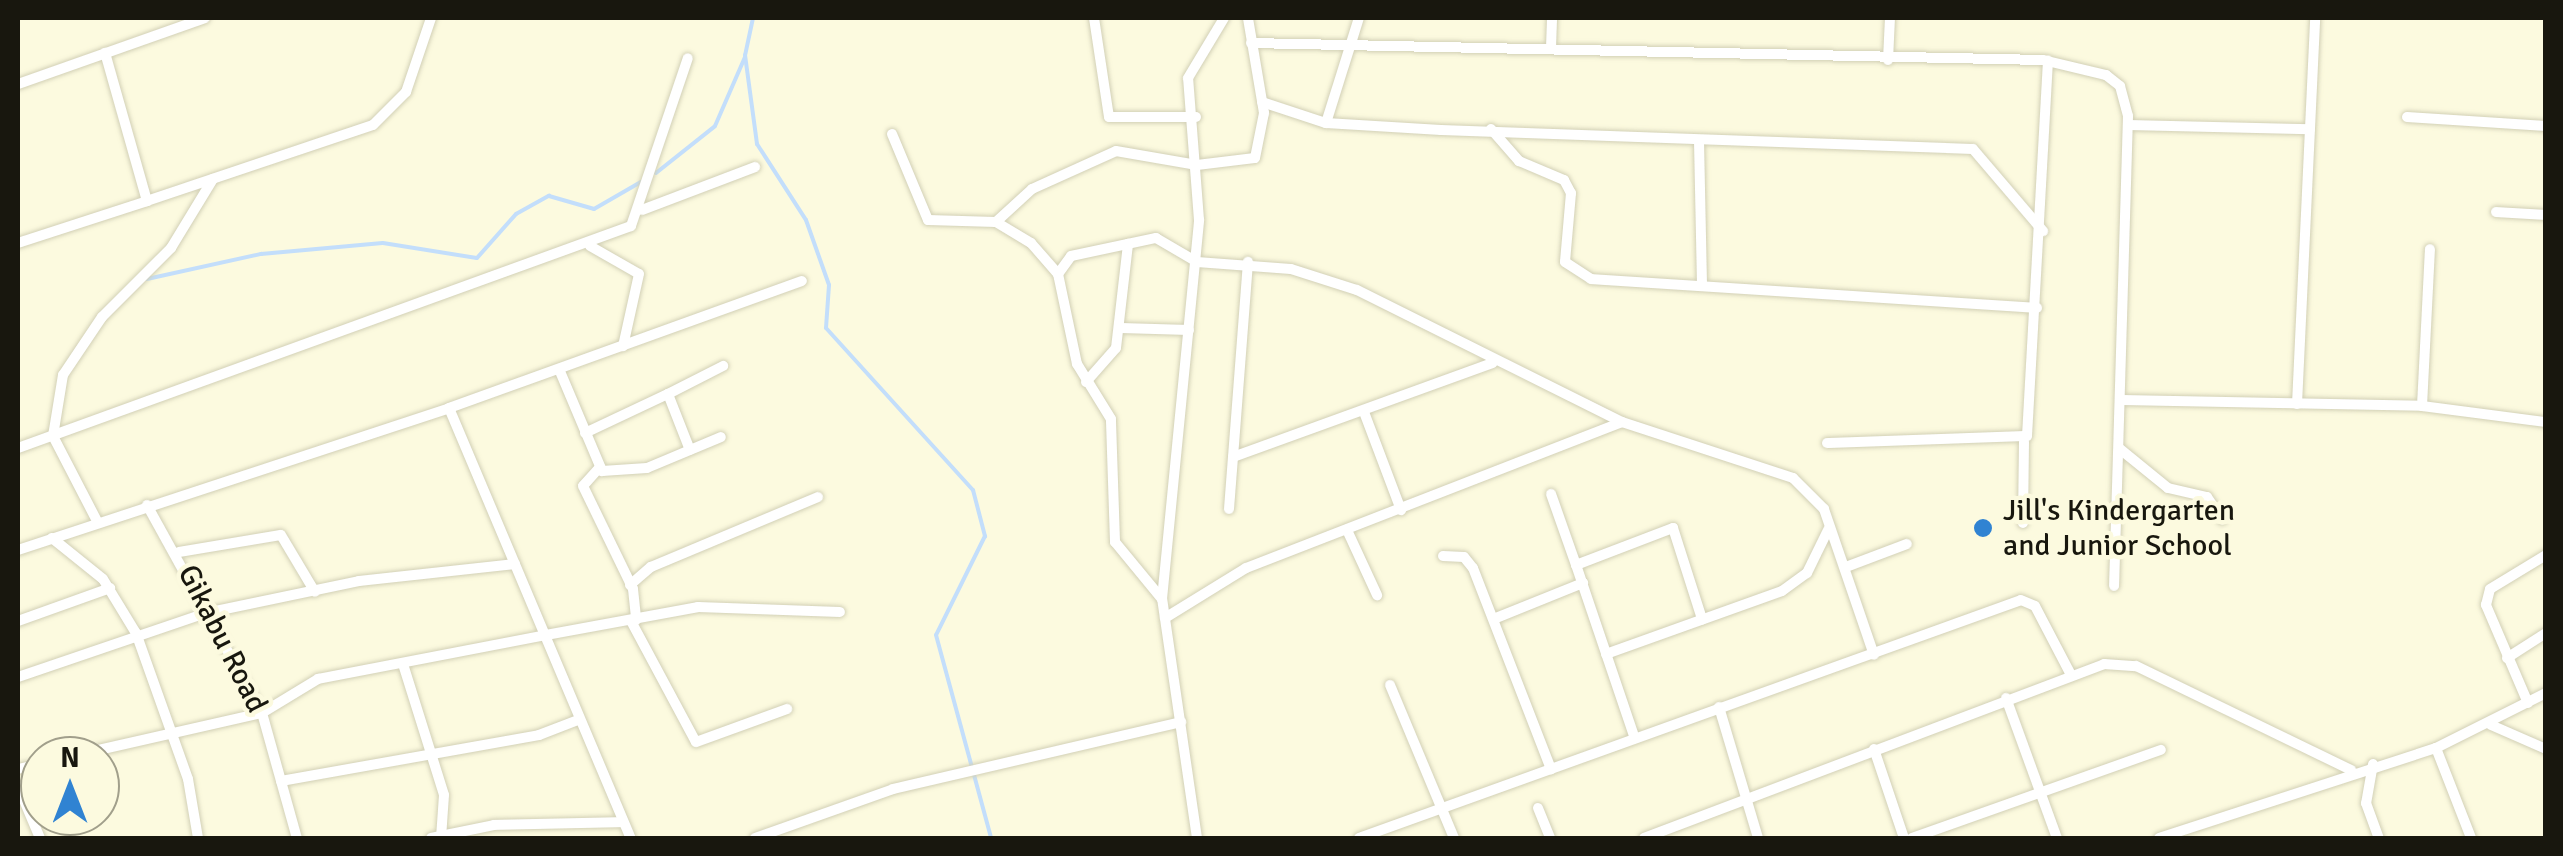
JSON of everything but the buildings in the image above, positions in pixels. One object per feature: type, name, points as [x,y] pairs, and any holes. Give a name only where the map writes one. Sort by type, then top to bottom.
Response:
[{"type":"street","points":[[18,84],[205,18]]},
{"type":"street","points":[[18,243],[248,169],[396,109],[432,18]]},
{"type":"street","points":[[1094,18],[1109,117],[1196,117]]},
{"type":"street","points":[[996,222],[1032,189],[1116,151],[1197,166],[1255,158],[1262,102],[1248,18]]},
{"type":"street","points":[[1326,122],[1360,18]]},
{"type":"street","points":[[1551,48],[1552,18]]},
{"type":"street","points":[[1888,60],[1890,18]]},
{"type":"street","points":[[2297,404],[2315,18]]},
{"type":"street","points":[[1197,838],[1162,599],[1197,262],[1196,117],[1188,78],[1221,19]]},
{"type":"street","points":[[1250,43],[1352,42],[1888,60],[2048,61],[2120,86],[2128,124],[2114,586]]},
{"type":"street","points":[[106,53],[147,201]]},
{"type":"street","points":[[642,210],[688,58]]},
{"type":"street","points":[[2023,523],[2024,442],[2043,231],[2048,61]]},
{"type":"street","points":[[1262,102],[1326,122],[1980,150],[2043,231]]},
{"type":"street","points":[[2407,118],[2546,126]]},
{"type":"street","points":[[2128,124],[2310,129]]},
{"type":"street","points":[[1491,129],[1519,161],[1564,180],[1565,262],[1591,280],[2037,308]]},
{"type":"street","points":[[892,134],[928,220],[996,222],[1032,243],[1058,274],[1086,382],[1113,432],[1116,542],[1162,599]]},
{"type":"street","points":[[1700,141],[1702,286]]},
{"type":"street","points":[[18,448],[590,246],[642,210],[755,166]]},
{"type":"street","points":[[97,520],[53,436],[77,350],[170,248],[213,179]]},
{"type":"street","points":[[2496,212],[2546,215]]},
{"type":"street","points":[[1058,274],[1071,256],[1156,238],[1197,262],[1248,262],[1357,290],[1492,363],[1622,422],[1794,478],[1814,492],[1846,566],[1874,655]]},
{"type":"street","points":[[1086,382],[1109,364],[1121,328],[1128,244]]},
{"type":"street","points":[[590,246],[639,274],[623,346]]},
{"type":"street","points":[[2422,406],[2430,249]]},
{"type":"street","points":[[1229,509],[1248,262]]},
{"type":"street","points":[[18,550],[97,520],[449,408],[802,281]]},
{"type":"street","points":[[1121,328],[1189,330]]},
{"type":"street","points":[[1233,457],[1492,363]]},
{"type":"street","points":[[585,433],[723,366]]},
{"type":"street","points":[[559,369],[600,467]]},
{"type":"street","points":[[668,394],[690,450]]},
{"type":"street","points":[[2122,400],[2422,406],[2546,422]]},
{"type":"street","points":[[449,408],[546,635],[576,720],[631,838]]},
{"type":"street","points":[[1364,412],[1401,510]]},
{"type":"street","points":[[1165,618],[1210,584],[1622,422]]},
{"type":"street","points":[[600,467],[647,468],[722,437]]},
{"type":"street","points":[[1826,443],[2024,442]]},
{"type":"street","points":[[2120,450],[2168,488],[2207,498],[2222,519]]},
{"type":"street","points":[[600,467],[584,486],[630,585],[634,621],[696,742],[787,709]]},
{"type":"street","points":[[1551,494],[1634,736]]},
{"type":"street","points":[[630,585],[651,568],[818,498]]},
{"type":"street","name":"Gikabu Road","points":[[146,505],[178,552],[206,613],[262,713],[297,838]]},
{"type":"street","points":[[1576,565],[1672,528],[1702,618]]},
{"type":"street","points":[[1348,530],[1377,596]]},
{"type":"street","points":[[1606,654],[1782,591],[1807,573],[1828,530]]},
{"type":"street","points":[[178,552],[281,536],[315,592]]},
{"type":"street","points":[[52,538],[110,588],[136,633],[174,736],[198,838]]},
{"type":"street","points":[[1846,566],[1907,544]]},
{"type":"street","points":[[2528,703],[2487,616],[2490,589],[2546,555]]},
{"type":"street","points":[[1443,556],[1464,556],[1496,618],[1551,769]]},
{"type":"street","points":[[18,677],[136,633],[206,613],[315,592],[515,564]]},
{"type":"street","points":[[1496,618],[1583,583]]},
{"type":"street","points":[[18,621],[110,588]]},
{"type":"street","points":[[1359,838],[1634,736],[2028,601],[2070,673]]},
{"type":"street","points":[[120,747],[262,713],[318,679],[546,635],[698,607],[840,612]]},
{"type":"street","points":[[2507,658],[2546,634]]},
{"type":"street","points":[[403,664],[444,795],[438,837],[624,822]]},
{"type":"street","points":[[1644,838],[2070,673],[2136,666],[2350,770]]},
{"type":"street","points":[[1390,686],[1454,838]]},
{"type":"street","points":[[2159,838],[2350,770],[2436,748],[2491,725],[2546,694]]},
{"type":"street","points":[[2006,698],[2057,838]]},
{"type":"street","points":[[1719,707],[1758,838]]},
{"type":"street","points":[[281,781],[430,748],[540,735],[576,720]]},
{"type":"street","points":[[755,838],[856,800],[1181,722]]},
{"type":"street","points":[[2491,725],[2546,749]]},
{"type":"street","points":[[2436,748],[2470,838]]},
{"type":"street","points":[[1874,749],[1904,838]]},
{"type":"street","points":[[1912,838],[2161,750]]},
{"type":"street","points":[[2374,764],[2366,803],[2379,838]]},
{"type":"street","points":[[18,786],[40,838]]},
{"type":"street","points":[[1538,808],[1550,838]]},
{"type":"waterway","points":[[753,18],[745,55],[757,144],[806,220],[829,285],[826,328],[973,490],[985,536],[936,635],[991,838]]},
{"type":"waterway","points":[[656,173],[715,126],[745,57]]},
{"type":"waterway","points":[[147,279],[261,254],[383,243],[477,258],[516,214],[549,196],[594,209],[641,182]]},
{"type":"place","name":"Jill's Kindergarten and Junior School","points":[[1983,528]]}]
